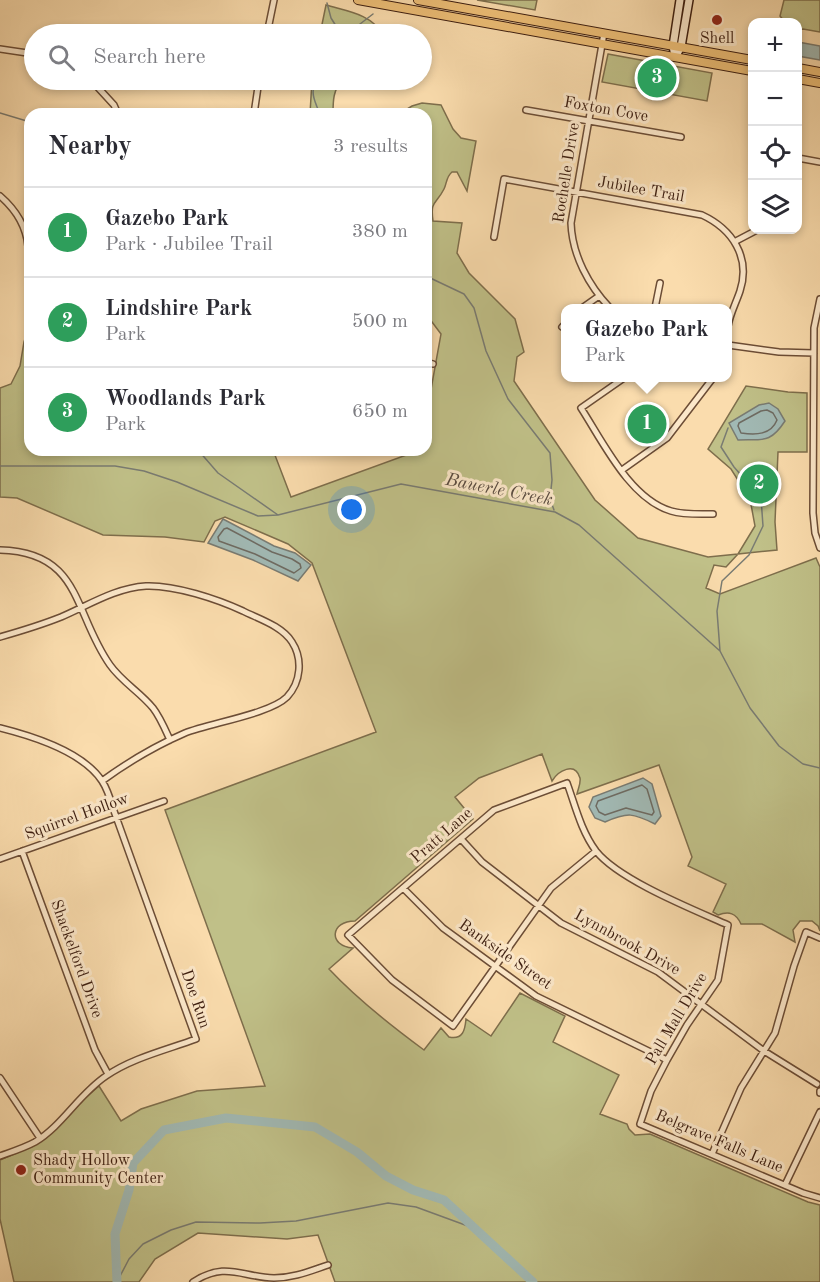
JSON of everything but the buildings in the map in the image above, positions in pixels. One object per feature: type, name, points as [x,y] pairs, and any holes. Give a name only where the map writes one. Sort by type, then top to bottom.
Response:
[{"type":"main road","points":[[358,0],[748,70]]},
{"type":"main road","points":[[418,0],[748,59]]},
{"type":"main road","points":[[677,46],[680,0]]},
{"type":"main road","points":[[675,57],[689,0]]},
{"type":"main road","points":[[431,13],[433,3]]},
{"type":"main road","points":[[802,69],[820,72]]},
{"type":"main road","points":[[802,80],[820,83]]},
{"type":"street","points":[[269,24],[274,0]]},
{"type":"street","name":"Rochelle Drive","points":[[604,33],[571,223],[573,245],[584,270],[606,304]]},
{"type":"street","points":[[0,48],[24,52]]},
{"type":"street","points":[[101,90],[114,108]]},
{"type":"street","points":[[256,108],[258,90]]},
{"type":"street","name":"Foxton Cove","points":[[526,110],[681,137]]},
{"type":"street","points":[[802,159],[820,162]]},
{"type":"street","name":"Jubilee Trail","points":[[494,237],[504,179],[702,215],[724,229],[736,241]]},
{"type":"street","points":[[0,196],[18,217],[24,229]]},
{"type":"street","points":[[732,313],[743,278],[742,260],[736,241],[749,234]]},
{"type":"street","points":[[657,304],[660,283]]},
{"type":"street","points":[[589,304],[599,296]]},
{"type":"street","points":[[820,299],[814,319],[817,390],[815,533],[820,548]]},
{"type":"street","points":[[732,346],[771,352],[814,353]]},
{"type":"street","points":[[618,382],[580,408],[633,486],[645,498],[658,505],[681,513],[713,514]]},
{"type":"street","points":[[622,470],[667,438],[710,382]]},
{"type":"street","points":[[0,550],[29,553],[51,564],[60,572],[72,587],[110,665],[151,705],[170,740]]},
{"type":"street","points":[[0,637],[38,626],[112,594],[130,589],[162,586],[233,607],[273,626],[288,636],[294,644],[298,656],[299,675],[293,689],[279,704],[202,727],[170,740],[128,762],[102,781]]},
{"type":"street","points":[[0,728],[45,743],[86,764],[102,781],[116,817]]},
{"type":"street","name":"Pratt Lane","points":[[495,967],[453,1026],[392,980],[348,934],[499,807],[567,783],[584,829],[596,851]]},
{"type":"street","name":"Squirrel Hollow","points":[[0,859],[164,801]]},
{"type":"street","name":"Doe Run","points":[[0,1156],[32,1144],[40,1138],[86,1092],[108,1074],[196,1039],[116,817]]},
{"type":"street","name":"Lynnbrook Drive","points":[[460,839],[482,862],[568,927],[658,972],[764,1051],[819,1088]]},
{"type":"street","name":"Shackelford Drive","points":[[22,851],[94,1050],[108,1074]]},
{"type":"street","points":[[495,967],[555,884],[596,851]]},
{"type":"street","name":"Pall Mall Drive","points":[[596,851],[627,877],[728,925],[718,980],[667,1059],[651,1091],[640,1124]]},
{"type":"street","name":"Bankside Street","points":[[403,888],[436,921],[536,996],[667,1059]]},
{"type":"street","points":[[712,1154],[736,1097],[777,1027],[806,932],[820,938]]},
{"type":"street","points":[[0,1078],[40,1138]]},
{"type":"street","points":[[785,1185],[820,1112]]},
{"type":"street","name":"Belgrave Falls Lane","points":[[640,1124],[820,1198]]},
{"type":"street","points":[[193,1282],[211,1273],[227,1270],[270,1278],[296,1279],[328,1264]]},
{"type":"green space","points":[[477,0],[537,0],[535,10]]},
{"type":"green space","points":[[784,0],[820,0],[820,32],[802,29],[802,18],[782,18],[780,16]]},
{"type":"green space","points":[[326,5],[350,12],[374,24],[322,24]]},
{"type":"green space","points":[[608,54],[712,73],[707,101],[602,82]]},
{"type":"green space","points":[[311,90],[336,90],[333,108],[310,108]]},
{"type":"green space","points":[[422,103],[441,105],[453,129],[461,138],[476,141],[467,191],[457,172],[452,172],[433,206],[432,214],[432,108],[409,108]]},
{"type":"green space","points":[[432,214],[433,221],[462,223],[457,253],[469,273],[515,319],[524,352],[517,357],[514,381],[595,500],[638,538],[708,557],[738,554],[726,567],[714,565],[706,588],[720,594],[816,558],[820,567],[820,931],[812,921],[800,921],[793,930],[795,942],[762,924],[741,924],[732,914],[718,915],[713,912],[726,884],[688,866],[692,857],[659,765],[577,794],[580,784],[578,773],[566,769],[552,781],[542,754],[479,778],[455,797],[473,819],[355,921],[347,922],[337,929],[335,934],[339,943],[353,948],[329,969],[375,1012],[424,1050],[441,1028],[449,1037],[460,1036],[466,1019],[491,1036],[520,993],[565,1016],[553,1042],[619,1075],[600,1114],[627,1124],[635,1135],[650,1134],[808,1202],[820,1205],[820,1282],[335,1282],[318,1235],[287,1239],[198,1233],[155,1259],[139,1282],[14,1282],[0,1219],[0,1160],[28,1148],[99,1086],[121,1121],[141,1109],[197,1091],[265,1086],[165,810],[376,732],[312,563],[288,544],[225,517],[215,521],[204,542],[165,537],[103,535],[17,498],[0,497],[0,388],[11,384],[20,366],[24,342],[24,456],[275,456],[291,497],[404,456],[432,456],[432,384],[441,334],[432,322]]},
{"type":"green space","points":[[746,386],[807,393],[807,452],[778,452],[775,522],[777,550],[738,554],[755,526],[750,499],[731,469],[708,449]]},
{"type":"green space","points":[[643,408],[667,430],[648,445],[630,419]]},
{"type":"water","points":[[802,43],[820,46],[820,60],[802,57]]},
{"type":"water","points":[[769,403],[778,409],[785,421],[775,434],[760,440],[738,440],[729,423],[759,405]]},
{"type":"water","points":[[223,519],[274,546],[295,553],[311,565],[298,581],[253,560],[208,543]]},
{"type":"water","points":[[643,778],[652,784],[661,816],[655,824],[630,815],[605,822],[595,818],[589,807],[593,797]]},
{"type":"waterway","points":[[327,3],[335,24]]},
{"type":"waterway","points":[[360,24],[373,14]]},
{"type":"waterway","points":[[313,90],[318,108]]},
{"type":"waterway","points":[[0,113],[24,120]]},
{"type":"waterway","points":[[432,279],[464,294],[474,308],[486,351],[508,399],[550,453],[552,480],[550,499],[554,510]]},
{"type":"waterway","points":[[720,651],[717,611],[722,581],[749,555],[763,526],[761,498],[734,467],[721,447],[728,428]]},
{"type":"waterway","name":"Bauerle Creek","points":[[203,456],[218,473],[278,515],[401,484],[555,512],[579,525],[720,651],[750,708],[779,746],[803,764],[820,768]]},
{"type":"waterway","points":[[0,466],[115,466],[144,471],[177,482],[258,516],[278,515]]},
{"type":"waterway","points":[[117,1282],[115,1234],[129,1190],[133,1163],[164,1130],[226,1118],[315,1127],[357,1152],[386,1176],[413,1190],[444,1200],[533,1282]]},
{"type":"waterway","points":[[118,1280],[129,1259],[143,1244],[171,1230],[196,1222],[296,1221],[388,1203],[416,1207],[476,1229]]},
{"type":"place","name":"Shell","points":[[717,20]]},
{"type":"place","name":"Woodlands Park","points":[[657,78]]},
{"type":"place","name":"Gazebo Park","points":[[647,424]]},
{"type":"place","name":"Lindshire Park","points":[[759,484]]},
{"type":"place","name":"Shady Hollow Community Center","points":[[21,1170]]}]
